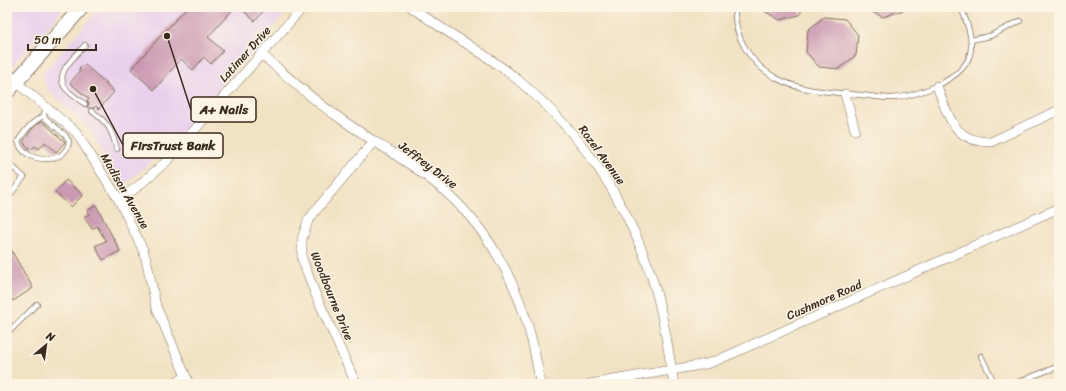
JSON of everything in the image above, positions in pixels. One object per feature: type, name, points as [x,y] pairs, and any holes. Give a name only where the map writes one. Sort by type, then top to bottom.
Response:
[{"type":"main road","points":[[12,87],[82,7]]},
{"type":"street","name":"Latimer Drive","points":[[119,200],[137,187],[167,161],[303,7]]},
{"type":"street","name":"Rozel Avenue","points":[[411,7],[518,79],[540,98],[560,119],[591,156],[616,196],[640,245],[652,279],[659,306],[674,384]]},
{"type":"street","name":"Jeffrey Drive","points":[[261,54],[333,114],[435,182],[465,211],[487,238],[516,292],[528,325],[540,384]]},
{"type":"street","points":[[937,86],[951,122],[968,138],[980,142],[991,142],[1059,110]]},
{"type":"street","name":"Madison Avenue","points":[[12,87],[76,132],[119,200],[143,250],[156,306],[187,381]]},
{"type":"street","points":[[846,94],[855,130]]},
{"type":"street","name":"Woodbourne Drive","points":[[356,384],[315,293],[302,259],[301,251],[305,228],[312,216],[374,141]]},
{"type":"street","name":"Cushmore Road","points":[[590,384],[706,364],[730,355],[1059,208]]},
{"type":"street","points":[[171,384],[187,381]]},
{"type":"lane","points":[[735,7],[737,30],[743,45],[751,57],[778,79],[793,85],[810,89],[890,98],[911,95],[937,86],[954,76],[965,66],[970,54],[971,40],[961,7]]},
{"type":"lane","points":[[971,40],[990,36],[1020,21]]},
{"type":"lane","points":[[85,45],[62,72],[62,82],[67,89],[85,104]]},
{"type":"lane","points":[[92,110],[111,130],[117,149]]},
{"type":"lane","points":[[46,112],[68,138],[69,144],[62,153],[50,159],[35,157],[23,150],[18,141],[32,123],[46,112]]},
{"type":"lane","points":[[7,162],[24,178],[9,196],[7,194]]},
{"type":"lane","points":[[7,320],[12,329],[37,304]]},
{"type":"lane","points":[[981,356],[995,384]]},
{"type":"lane","points":[[1013,384],[1059,366]]},
{"type":"shaded area","points":[[7,7],[65,7],[7,72]]},
{"type":"shaded area","points":[[101,7],[291,7],[171,144],[126,183],[118,182],[88,126],[49,91],[44,81],[43,73]]},
{"type":"building","points":[[187,7],[235,7],[208,37],[223,51],[211,64],[204,57],[193,70],[181,59],[154,90],[131,69]]},
{"type":"building","points":[[239,7],[267,7],[255,21]]},
{"type":"building","points":[[757,7],[804,7],[799,15],[780,20]]},
{"type":"building","points":[[862,7],[909,7],[909,8],[883,17]]},
{"type":"building","points":[[824,17],[845,19],[858,35],[856,55],[839,69],[819,67],[806,52],[808,30]]},
{"type":"building","points":[[84,64],[114,92],[99,109],[96,106],[94,108],[87,107],[89,104],[87,101],[89,99],[70,83],[80,71],[78,70]]},
{"type":"building","points":[[42,121],[65,142],[56,152],[45,142],[39,149],[35,146],[31,150],[23,142],[32,129]]},
{"type":"building","points":[[66,180],[83,195],[71,207],[55,192]]},
{"type":"building","points":[[96,205],[120,251],[103,260],[95,246],[106,241],[97,226],[92,229],[84,217],[89,214],[87,211]]},
{"type":"building","points":[[7,243],[33,288],[13,301],[7,291]]},
{"type":"place","name":"A+ Nails","points":[[167,36]]},
{"type":"place","name":"FirsTrust Bank","points":[[93,89]]}]
